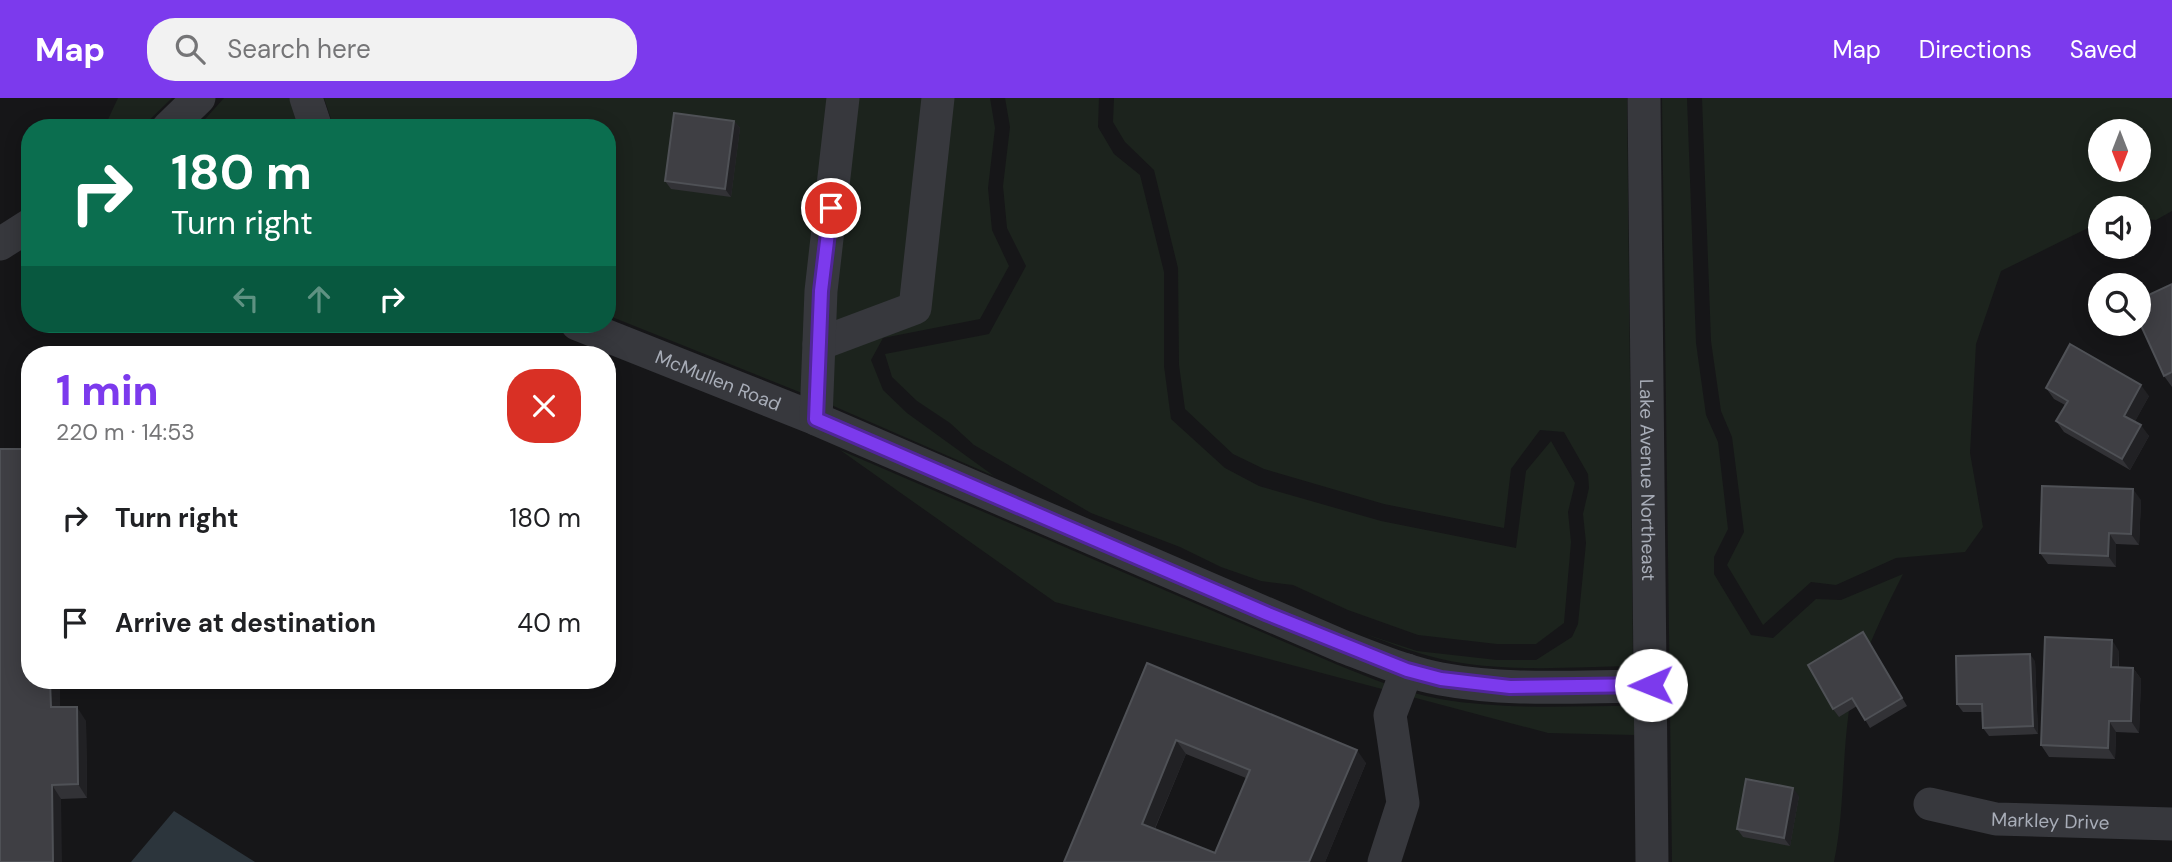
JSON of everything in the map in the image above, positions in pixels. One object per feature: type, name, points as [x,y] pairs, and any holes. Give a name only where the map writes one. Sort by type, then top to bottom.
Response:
[{"type":"street","points":[[177,119],[199,98]]},
{"type":"street","points":[[306,98],[313,119]]},
{"type":"street","points":[[816,419],[821,291],[843,98]]},
{"type":"street","points":[[819,344],[915,308],[938,98]]},
{"type":"street","name":"Lake Avenue Northeast","points":[[1644,98],[1652,862]]},
{"type":"street","points":[[0,244],[21,231]]},
{"type":"street","name":"McMullen Road","points":[[600,333],[816,419],[1255,609],[1407,670],[1441,679],[1510,687],[1651,685]]},
{"type":"street","points":[[1384,862],[1403,803],[1391,715],[1407,670]]},
{"type":"street","name":"Markley Drive","points":[[1930,804],[1996,819],[2172,824]]},
{"type":"shaded area","points":[[118,98],[172,98],[150,119],[108,119]]},
{"type":"shaded area","points":[[224,98],[291,98],[299,119],[205,119]]},
{"type":"shaded area","points":[[324,98],[990,98],[995,128],[988,188],[992,230],[1009,266],[980,319],[883,338],[871,360],[883,390],[907,413],[994,476],[822,401],[616,319],[616,119],[331,119]]},
{"type":"shaded area","points":[[1005,98],[1099,98],[1098,127],[1114,154],[1140,175],[1164,272],[1164,366],[1171,419],[1225,468],[1259,486],[1381,521],[1516,548],[1526,471],[1551,441],[1575,483],[1568,512],[1571,542],[1564,623],[1536,644],[1497,644],[1418,635],[1348,610],[1293,585],[1261,581],[1221,567],[1180,547],[1091,513],[974,445],[950,423],[917,401],[892,377],[885,354],[989,334],[1026,266],[1007,228],[1003,186],[1010,127]]},
{"type":"shaded area","points":[[1114,98],[1627,98],[1633,666],[1488,666],[1421,654],[1365,634],[1417,651],[1497,660],[1536,660],[1572,637],[1578,624],[1586,543],[1583,514],[1589,488],[1588,474],[1564,432],[1540,430],[1511,469],[1504,528],[1384,504],[1264,469],[1233,454],[1185,409],[1179,365],[1178,268],[1154,170],[1125,142],[1113,122]]},
{"type":"shaded area","points":[[1662,98],[1687,98],[1696,343],[1706,415],[1718,442],[1728,529],[1714,557],[1714,574],[1751,635],[1773,638],[1816,599],[1841,600],[1903,574],[1870,644],[1851,701],[1840,826],[1834,862],[1672,862]]},
{"type":"shaded area","points":[[1702,98],[2172,98],[2172,211],[2156,220],[2151,220],[2151,196],[2088,196],[2088,228],[2001,271],[1976,344],[1970,453],[1983,527],[1965,552],[1896,558],[1836,585],[1811,582],[1763,625],[1727,565],[1744,532],[1732,437],[1721,411],[1711,341]]},
{"type":"shaded area","points":[[840,450],[1388,685],[1440,699],[1488,705],[1634,706],[1634,735],[1548,733],[1055,602]]},
{"type":"shaded area","points":[[174,811],[255,862],[131,862]]},
{"type":"building","points":[[674,113],[734,121],[725,189],[665,181]]},
{"type":"building","points":[[2172,284],[2172,372],[2164,376],[2146,336],[2151,336],[2151,294]]},
{"type":"building","points":[[2070,344],[2141,385],[2124,416],[2141,425],[2122,459],[2056,421],[2068,401],[2046,388]]},
{"type":"building","points":[[0,449],[21,449],[21,689],[50,689],[51,707],[77,707],[78,784],[52,785],[53,862],[0,862]]},
{"type":"building","points":[[2042,486],[2133,489],[2131,534],[2109,533],[2108,556],[2040,553]]},
{"type":"building","points":[[1863,632],[1902,698],[1865,720],[1852,698],[1833,709],[1808,665]]},
{"type":"building","points":[[2045,637],[2112,640],[2111,667],[2133,668],[2131,721],[2109,721],[2108,748],[2041,745]]},
{"type":"building","points":[[2030,654],[2033,726],[1983,728],[1982,704],[1957,704],[1956,656]]},
{"type":"building","points":[[1147,663],[1357,750],[1309,862],[1064,862]],"holes":[[[1176,740],[1250,770],[1215,853],[1142,824]]]},
{"type":"building","points":[[1746,779],[1793,788],[1784,838],[1737,829]]},
{"type":"route","points":[[831,208],[821,291],[816,419],[1344,647],[1407,670],[1441,679],[1510,687],[1651,685]]}]
